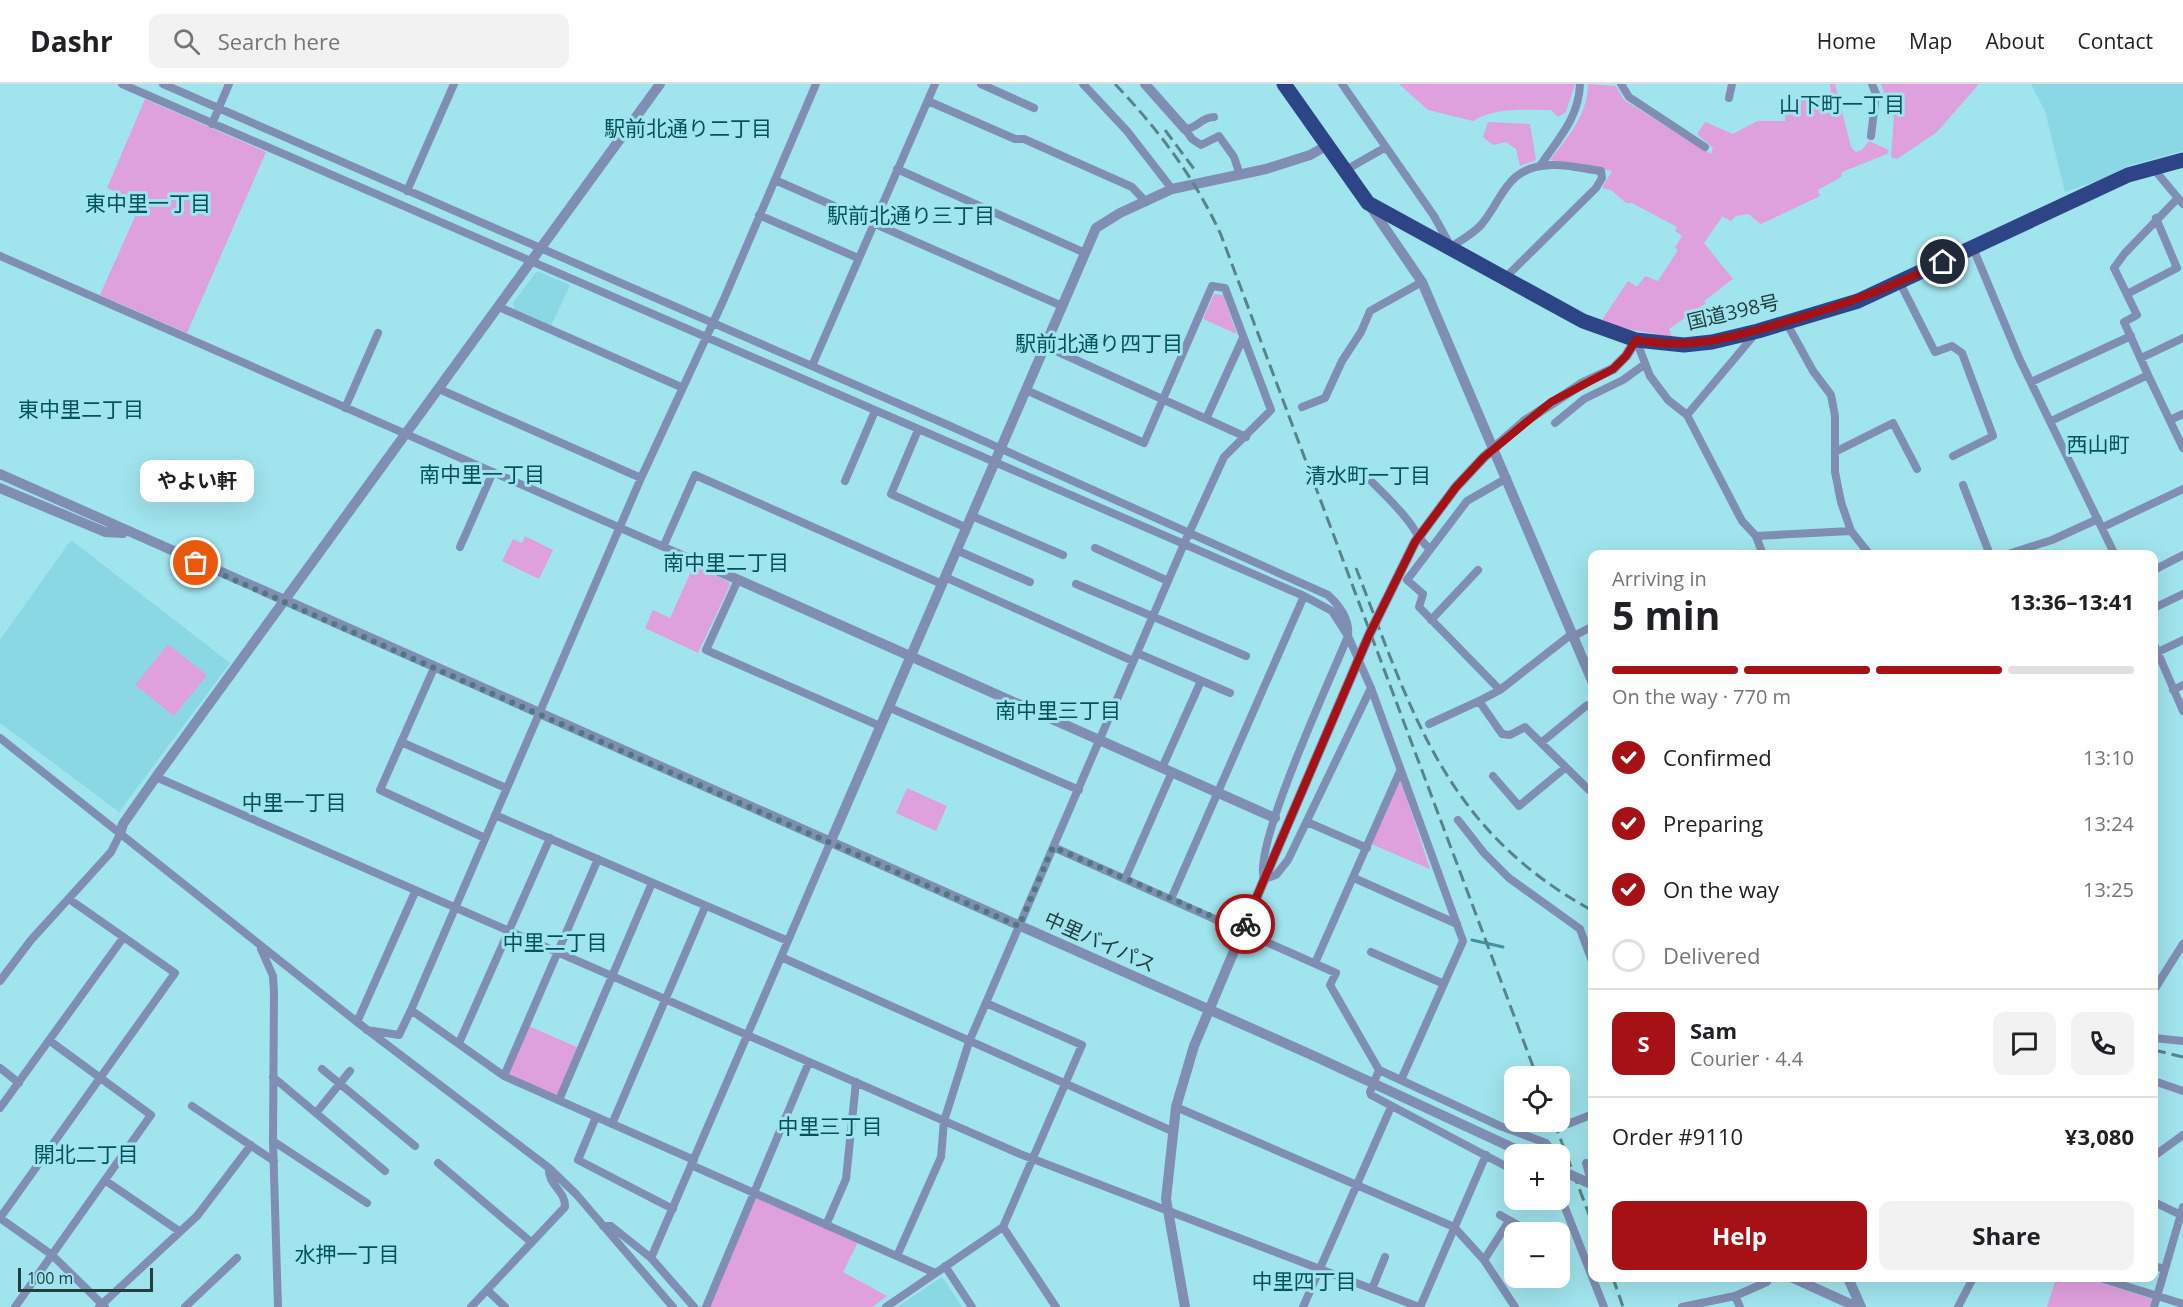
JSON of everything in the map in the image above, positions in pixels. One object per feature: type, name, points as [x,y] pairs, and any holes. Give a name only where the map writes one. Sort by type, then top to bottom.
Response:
[{"type":"highway","name":"国道398号","points":[[1284,84],[1368,203],[1583,321],[1636,340],[1684,345],[1712,342],[1758,331],[1858,301],[2128,175],[2183,160]]},
{"type":"street","points":[[122,84],[530,263],[1304,596],[1332,611],[1348,636],[1371,688],[1463,941],[1401,1080]]},
{"type":"street","points":[[163,84],[812,366],[1328,595],[1345,616],[1349,627],[1348,636],[1275,818],[1261,868],[1264,879]]},
{"type":"street","points":[[212,124],[230,84]]},
{"type":"street","points":[[407,191],[454,84]]},
{"type":"street","points":[[0,981],[31,940],[111,852],[123,824],[156,777],[660,84]]},
{"type":"street","points":[[367,1030],[399,1035],[411,1010],[641,478],[712,323],[816,84]]},
{"type":"street","points":[[812,366],[935,84]]},
{"type":"street","points":[[981,84],[1034,108]]},
{"type":"street","points":[[1083,84],[1127,131],[1172,189]]},
{"type":"street","points":[[1145,84],[1192,139],[1201,145],[1219,136],[1234,157],[1240,174]]},
{"type":"street","points":[[1342,84],[1434,216],[1451,247],[1479,227],[1510,181],[1540,166],[1553,165],[1601,171],[1602,178],[1596,188],[1506,277]]},
{"type":"street","points":[[1540,166],[1569,126],[1575,112],[1580,84]]},
{"type":"street","points":[[1621,84],[1629,97],[1705,147]]},
{"type":"street","points":[[1729,98],[1732,84]]},
{"type":"street","points":[[1871,136],[1876,94],[1872,84]]},
{"type":"street","points":[[928,101],[1015,139],[1024,139],[1132,187],[1146,202]]},
{"type":"street","points":[[1185,129],[1193,128],[1203,118],[1214,117]]},
{"type":"street","points":[[651,1258],[956,550],[1085,253],[1100,224],[1172,189],[1310,155],[1326,146]]},
{"type":"street","points":[[1344,171],[1386,147]]},
{"type":"street","points":[[340,180],[347,164]]},
{"type":"street","points":[[2152,167],[2180,201],[2156,218],[2114,268],[2137,315],[2124,322],[2183,448]]},
{"type":"street","points":[[897,169],[1085,253]]},
{"type":"street","points":[[775,180],[1062,306]]},
{"type":"street","points":[[1368,203],[1422,282],[1588,670]]},
{"type":"street","points":[[759,215],[858,258]]},
{"type":"street","points":[[2127,294],[2177,268],[2156,218]]},
{"type":"street","points":[[1392,236],[1399,226],[1412,226]]},
{"type":"street","points":[[1973,248],[2031,382],[2113,550]]},
{"type":"street","points":[[0,256],[619,529],[664,545],[1275,818]]},
{"type":"street","points":[[1302,407],[1325,398],[1341,361],[1361,332],[1370,310],[1422,282]]},
{"type":"street","points":[[1900,283],[1935,352],[1952,346],[1962,353],[1993,436],[1953,456]]},
{"type":"street","points":[[897,1256],[941,1157],[944,1121],[969,1042],[1189,532],[1224,457],[1271,410],[1225,288],[1212,286],[1144,443],[1026,390]]},
{"type":"street","points":[[499,307],[681,387]]},
{"type":"street","points":[[1786,322],[1813,371],[1831,395],[1835,416],[1835,452],[1841,502],[1851,531],[1866,550]]},
{"type":"street","points":[[1687,416],[1758,331]]},
{"type":"street","points":[[345,408],[378,333]]},
{"type":"street","points":[[2031,382],[2131,336]]},
{"type":"street","points":[[1206,419],[1243,338]]},
{"type":"street","points":[[2141,358],[2183,338]]},
{"type":"street","points":[[1636,340],[1650,376],[1668,400],[1687,416],[1742,521],[1756,536],[1761,550]]},
{"type":"street","points":[[1185,1307],[1166,1199],[1172,1131],[1187,1065],[1369,635],[1415,542],[1456,487],[1484,457],[1525,421],[1559,397],[1613,369],[1626,356],[1636,340]]},
{"type":"street","points":[[1045,346],[1246,437]]},
{"type":"street","points":[[1555,423],[1584,399],[1623,380],[1645,364]]},
{"type":"street","points":[[2051,421],[2148,375]]},
{"type":"street","points":[[439,389],[641,478]]},
{"type":"street","points":[[844,481],[875,411]]},
{"type":"street","points":[[2170,420],[2183,414]]},
{"type":"street","points":[[1835,452],[1893,423],[1917,469]]},
{"type":"street","points":[[918,430],[891,494],[967,528]]},
{"type":"street","points":[[460,547],[493,472]]},
{"type":"street","name":"中里バイパス","points":[[0,474],[129,534],[1373,1083],[1504,1144]]},
{"type":"street","points":[[664,545],[695,475],[943,581],[1230,693]]},
{"type":"street","points":[[1500,690],[1419,607],[1423,594],[1407,580],[1467,501],[1507,478]]},
{"type":"street","points":[[1372,482],[1393,503],[1412,525],[1422,543],[1430,549]]},
{"type":"street","points":[[1963,485],[1988,550]]},
{"type":"street","name":"中里バイパス","points":[[0,488],[105,532],[129,534]]},
{"type":"street","points":[[2021,550],[2101,523],[2183,489]]},
{"type":"street","points":[[972,516],[1063,555]]},
{"type":"street","points":[[1756,536],[1851,531]]},
{"type":"street","points":[[1095,548],[1168,581]]},
{"type":"street","points":[[956,550],[1030,582]]},
{"type":"street","points":[[2158,568],[2183,555]]},
{"type":"street","points":[[1431,620],[1478,570]]},
{"type":"street","points":[[738,579],[706,650],[880,726]]},
{"type":"street","points":[[1076,584],[1246,656]]},
{"type":"street","points":[[2158,606],[2183,594]]},
{"type":"street","points":[[1171,899],[1304,596]]},
{"type":"street","points":[[1429,724],[1500,690],[1574,635],[1588,628]]},
{"type":"street","points":[[2158,647],[2183,640]]},
{"type":"street","points":[[2158,653],[2183,711]]},
{"type":"street","points":[[434,668],[380,790],[485,838]]},
{"type":"street","points":[[1125,879],[1201,681]]},
{"type":"street","points":[[2173,690],[2183,686]]},
{"type":"street","points":[[1264,879],[1276,875],[1288,860],[1371,688]]},
{"type":"street","points":[[1479,701],[1502,734],[1510,735],[1525,727],[1588,790]]},
{"type":"street","points":[[888,707],[1079,790]]},
{"type":"street","points":[[1542,742],[1588,707]]},
{"type":"street","points":[[0,738],[367,1030],[549,1168],[674,1307]]},
{"type":"street","points":[[401,742],[506,788]]},
{"type":"street","points":[[1493,776],[1519,806],[1565,768]]},
{"type":"street","points":[[1316,963],[1400,771]]},
{"type":"street","points":[[156,777],[415,892],[1033,1159],[1419,1307],[1486,1155]]},
{"type":"street","points":[[495,815],[788,941]]},
{"type":"street","points":[[1458,820],[1484,853],[1509,878],[1580,929],[1588,951]]},
{"type":"street","points":[[1307,822],[1367,848]]},
{"type":"street","points":[[459,1043],[550,838]]},
{"type":"street","points":[[1053,847],[1336,973],[1330,985],[1379,1070],[1500,1126],[1547,1144]]},
{"type":"street","points":[[504,1076],[598,859]]},
{"type":"street","points":[[1354,879],[1457,924]]},
{"type":"street","points":[[559,1100],[652,883]]},
{"type":"street","points":[[357,1022],[415,892]]},
{"type":"street","points":[[69,898],[175,973],[0,1218],[52,1255],[102,1306],[197,1216],[251,1146]]},
{"type":"street","points":[[612,1124],[705,907]]},
{"type":"street","points":[[0,1108],[123,938]]},
{"type":"street","points":[[2158,984],[2183,944]]},
{"type":"street","points":[[260,946],[273,976],[273,1141],[278,1307]]},
{"type":"street","points":[[1371,952],[1444,984]]},
{"type":"street","points":[[781,957],[1172,1131]]},
{"type":"street","points":[[886,1307],[1003,1227],[1082,1045],[986,1003]]},
{"type":"street","points":[[411,1010],[504,1076],[612,1124],[755,1193],[935,1273]]},
{"type":"street","points":[[2158,1038],[2183,1041]]},
{"type":"street","points":[[15,1307],[152,1115],[50,1041]]},
{"type":"street","points":[[706,1307],[809,1062]]},
{"type":"street","points":[[0,1068],[19,1083]]},
{"type":"street","points":[[322,1069],[416,1146]]},
{"type":"street","points":[[1379,1070],[1371,1095],[1504,1165]]},
{"type":"street","points":[[315,1113],[350,1071]]},
{"type":"street","points":[[273,1077],[385,1171]]},
{"type":"street","points":[[826,1225],[846,1179],[856,1082]]},
{"type":"street","points":[[2158,1082],[2183,1091]]},
{"type":"street","points":[[192,1106],[274,1161]]},
{"type":"street","points":[[1176,1107],[1454,1227],[1484,1260],[1515,1307]]},
{"type":"street","points":[[1303,1307],[1391,1107]]},
{"type":"street","points":[[1570,1123],[1588,1116]]},
{"type":"street","points":[[596,1117],[578,1160],[673,1209]]},
{"type":"street","points":[[2158,1153],[2183,1135]]},
{"type":"street","points":[[273,1141],[367,1203]]},
{"type":"street","points":[[438,1163],[531,1242]]},
{"type":"street","points":[[471,1307],[565,1207],[564,1196],[550,1178],[549,1168]]},
{"type":"street","points":[[1570,1175],[1588,1184]]},
{"type":"street","points":[[106,1181],[179,1231]]},
{"type":"street","points":[[2154,1307],[2182,1213],[2158,1204]]},
{"type":"street","points":[[1566,1210],[1588,1266]]},
{"type":"street","points":[[1484,1260],[1509,1221],[1500,1215]]},
{"type":"street","points":[[603,1226],[611,1226],[651,1258],[694,1307]]},
{"type":"street","points":[[1003,1227],[1056,1307]]},
{"type":"street","points":[[1372,1289],[1385,1257]]},
{"type":"street","points":[[185,1307],[237,1258]]},
{"type":"street","points":[[945,1266],[972,1307]]},
{"type":"street","points":[[2158,1267],[2164,1269]]},
{"type":"street","points":[[1594,1282],[1604,1307]]},
{"type":"street","points":[[1682,1307],[1735,1296],[1764,1282]]},
{"type":"street","points":[[1802,1282],[1859,1307]]},
{"type":"street","points":[[1850,1282],[1859,1307]]},
{"type":"street","points":[[1958,1307],[1970,1282]]},
{"type":"street","points":[[2113,1282],[2183,1304]]},
{"type":"street","points":[[487,1290],[505,1307]]},
{"type":"street","points":[[1735,1296],[1740,1307]]},
{"type":"shaded area","points":[[1399,84],[1575,84],[1566,112],[1558,117],[1551,110],[1510,110],[1491,113],[1473,121],[1428,110]]},
{"type":"shaded area","points":[[1588,84],[1616,86],[1624,100],[1711,154],[1713,148],[1697,134],[1705,122],[1733,134],[1757,121],[1785,121],[1786,99],[1828,98],[1831,93],[1830,84],[1835,84],[1851,147],[1856,152],[1862,150],[1869,141],[1889,150],[1887,154],[1842,172],[1841,177],[1818,190],[1820,196],[1761,224],[1748,214],[1736,216],[1731,221],[1718,214],[1722,217],[1704,243],[1733,279],[1704,301],[1706,303],[1669,329],[1672,337],[1622,328],[1602,320],[1628,281],[1637,287],[1645,276],[1658,281],[1678,250],[1675,248],[1682,236],[1675,231],[1677,227],[1632,203],[1626,203],[1611,190],[1602,188],[1612,171],[1550,160],[1581,115]]},
{"type":"shaded area","points":[[1881,84],[1979,84],[1937,132],[1897,159],[1891,157],[1894,118]]},
{"type":"shaded area","points":[[2031,84],[2183,84],[2183,151],[2130,165],[2102,179],[2065,192],[2045,111]]},
{"type":"shaded area","points":[[145,99],[266,152],[187,333],[100,295],[141,203],[107,188]]},
{"type":"shaded area","points":[[1488,122],[1530,124],[1536,160],[1520,166],[1516,149],[1506,142],[1493,145],[1483,137]]},
{"type":"shaded area","points":[[537,271],[570,285],[551,326],[515,310],[513,303]]},
{"type":"shaded area","points":[[1214,294],[1223,295],[1237,334],[1203,319]]},
{"type":"shaded area","points":[[525,536],[553,550],[539,579],[502,561],[513,539],[522,543]]},
{"type":"shaded area","points":[[71,540],[230,663],[119,812],[0,723],[0,640]]},
{"type":"shaded area","points":[[694,565],[729,582],[730,585],[698,653],[645,628],[653,610],[670,618]]},
{"type":"shaded area","points":[[168,644],[207,675],[174,716],[135,685]]},
{"type":"shaded area","points":[[1400,777],[1430,869],[1371,844]]},
{"type":"shaded area","points":[[907,788],[947,806],[936,831],[896,813]]},
{"type":"shaded area","points":[[529,1026],[579,1048],[557,1097],[508,1075]]},
{"type":"shaded area","points":[[756,1198],[858,1242],[843,1272],[887,1296],[872,1307],[709,1307]]},
{"type":"shaded area","points":[[942,1277],[962,1307],[897,1307]]},
{"type":"shaded area","points":[[2055,1282],[2099,1282],[2152,1299],[2150,1307],[2047,1307]]},
{"type":"waterway","points":[[1472,940],[1503,947]]},
{"type":"railway","points":[[1115,84],[1174,155],[1200,194],[1221,235],[1533,1066]]},
{"type":"railway","points":[[1165,130],[1197,173]]},
{"type":"railway","points":[[1356,568],[1417,720],[1440,764],[1468,806],[1502,844],[1543,879],[1588,908]]},
{"type":"railway","points":[[2158,1051],[2183,1057]]},
{"type":"railway","points":[[1558,1132],[1588,1212]]},
{"type":"railway","points":[[1614,1282],[1623,1307]]},
{"type":"way so far","points":[[196,563],[1019,926],[1053,847],[1243,930],[1245,924]]},
{"type":"place","name":"やよい軒","points":[[196,563]]},
{"type":"district","name":"山下町一丁目","points":[[1842,105]]},
{"type":"district","name":"駅前北通り二丁目","points":[[688,129]]},
{"type":"district","name":"東中里一丁目","points":[[148,204]]},
{"type":"district","name":"駅前北通り三丁目","points":[[911,216]]},
{"type":"district","name":"駅前北通り四丁目","points":[[1099,344]]},
{"type":"district","name":"東中里二丁目","points":[[81,410]]},
{"type":"district","name":"西山町","points":[[2098,445]]},
{"type":"district","name":"南中里一丁目","points":[[482,475]]},
{"type":"district","name":"清水町一丁目","points":[[1368,476]]},
{"type":"district","name":"南中里二丁目","points":[[726,563]]},
{"type":"district","name":"南中里三丁目","points":[[1058,711]]},
{"type":"district","name":"中里一丁目","points":[[294,803]]},
{"type":"district","name":"中里二丁目","points":[[555,943]]},
{"type":"district","name":"中里三丁目","points":[[830,1127]]},
{"type":"district","name":"開北二丁目","points":[[86,1155]]},
{"type":"district","name":"水押一丁目","points":[[347,1255]]},
{"type":"district","name":"中里四丁目","points":[[1304,1282]]},
{"type":"route","points":[[1245,924],[1349,680],[1398,573],[1433,516],[1484,457],[1525,421],[1551,402],[1613,369],[1626,356],[1636,340],[1684,345],[1712,342],[1758,331],[1858,301],[1943,262]]}]
